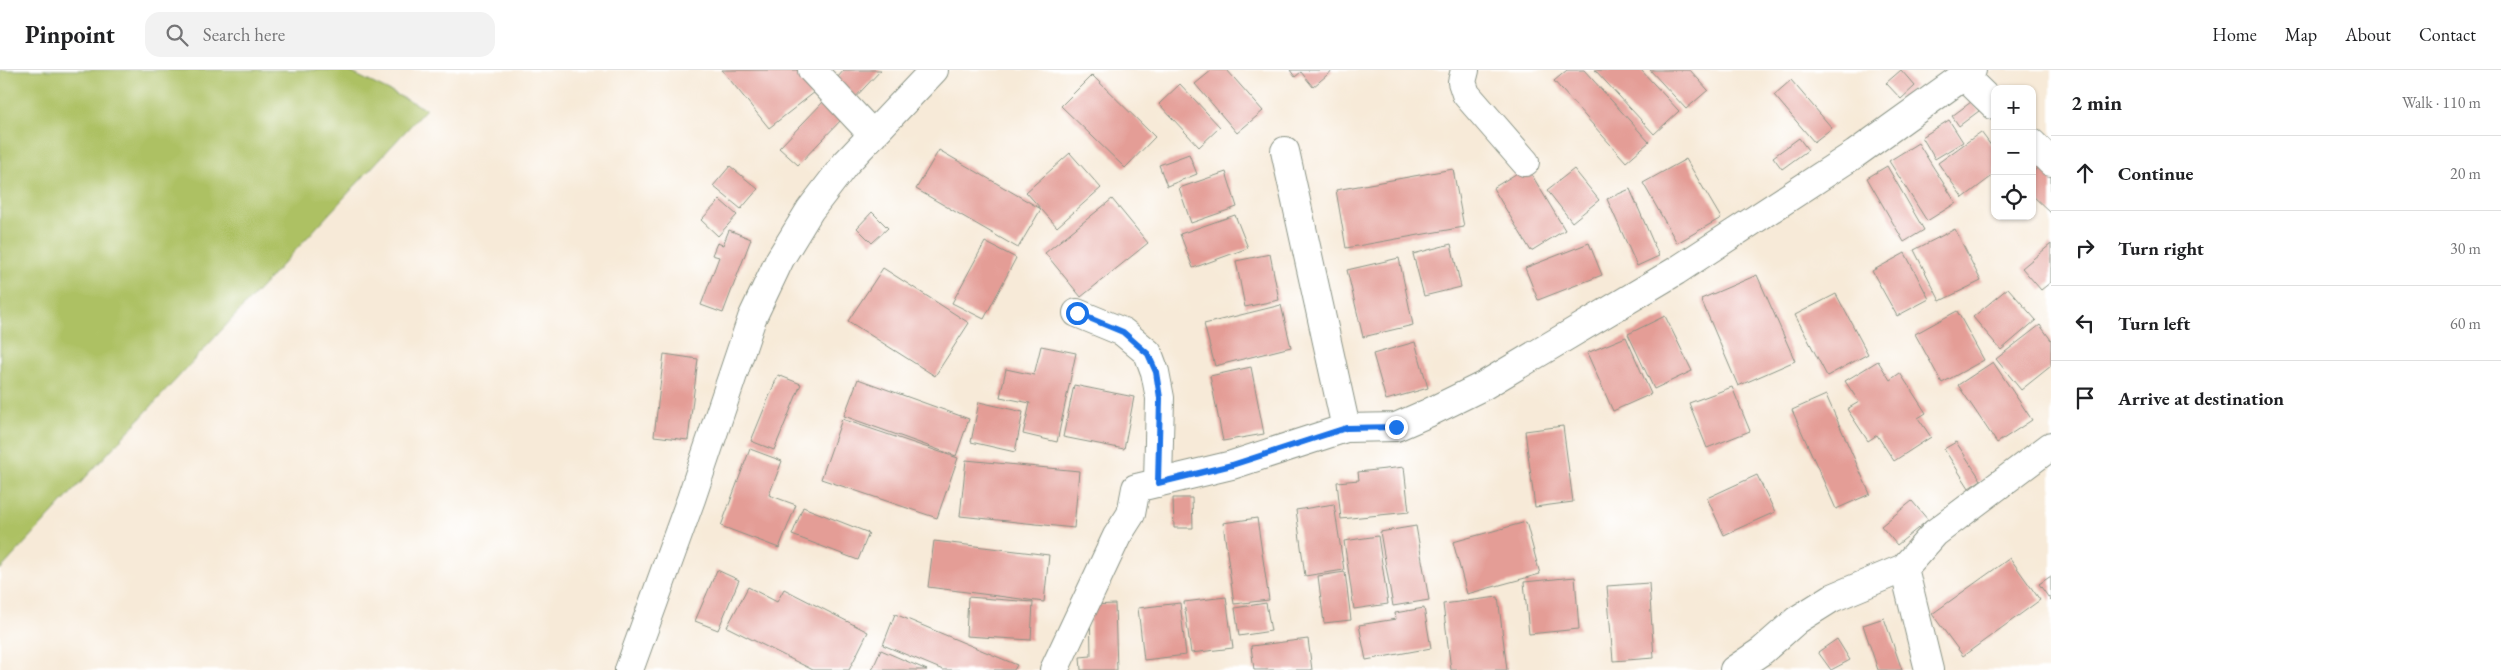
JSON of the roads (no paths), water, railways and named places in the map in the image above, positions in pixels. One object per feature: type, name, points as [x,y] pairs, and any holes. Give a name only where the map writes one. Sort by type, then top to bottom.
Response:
[{"type":"street","points":[[812,70],[873,135]]},
{"type":"street","points":[[1465,70],[1462,82],[1466,94],[1525,162]]},
{"type":"street","points":[[630,670],[691,499],[752,318],[780,259],[810,210],[846,163],[873,135],[926,73]]},
{"type":"street","points":[[1054,670],[1117,536],[1131,514],[1136,488],[1232,465],[1346,428],[1396,427],[1483,386],[1676,272],[1855,154],[1968,73],[1991,101]]},
{"type":"street","points":[[2036,148],[2051,162]]},
{"type":"street","points":[[1285,151],[1346,428]]},
{"type":"street","points":[[1077,313],[1123,332],[1148,354],[1156,372],[1160,398],[1158,483]]},
{"type":"street","points":[[1734,670],[1762,651],[1797,620],[1832,598],[1904,568],[1935,533],[2051,446]]},
{"type":"street","points":[[1904,568],[1929,670]]}]
